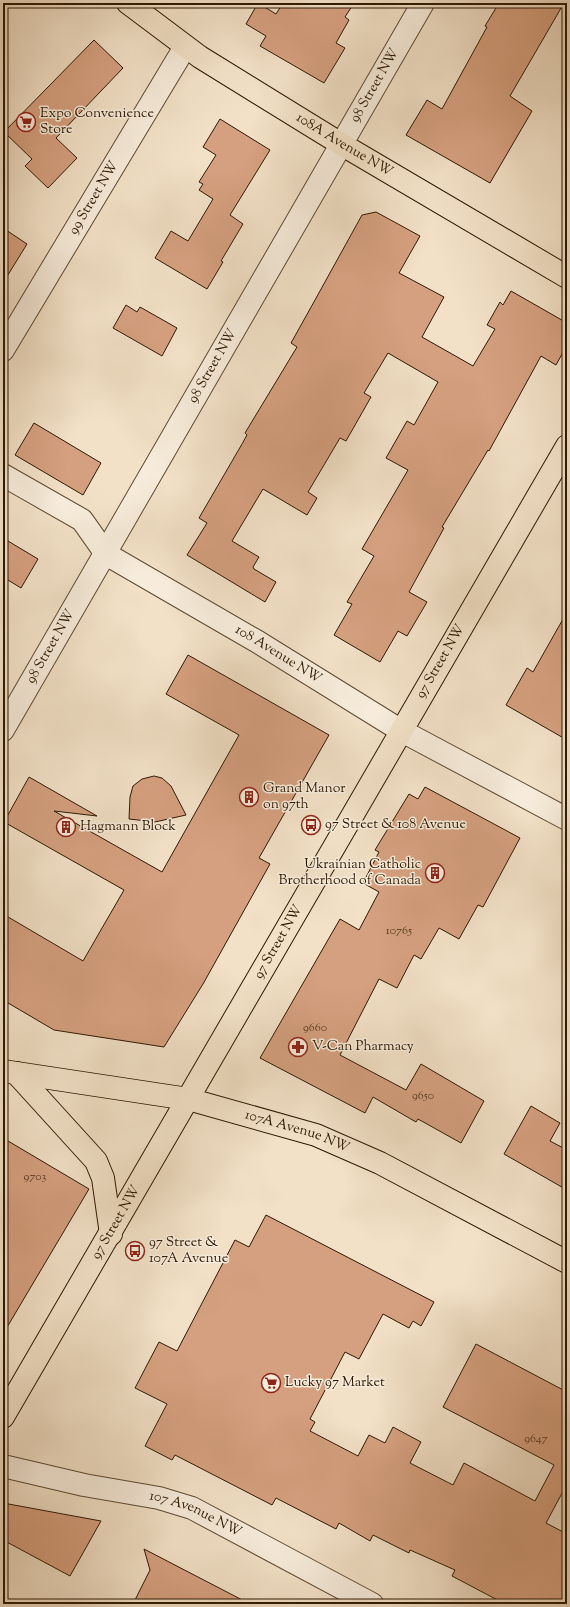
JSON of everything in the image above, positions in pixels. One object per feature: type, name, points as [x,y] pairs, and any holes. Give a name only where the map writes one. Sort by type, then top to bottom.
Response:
[{"type":"main road","name":"108A Avenue NW","points":[[128,3],[185,47],[341,144],[567,277]]},
{"type":"main road","name":"97 Street NW","points":[[3,1417],[111,1234],[400,730],[567,446]]},
{"type":"main road","name":"107A Avenue NW","points":[[10,1072],[188,1099],[316,1135],[358,1153],[567,1262]]},
{"type":"main road","points":[[10,1072],[89,1152],[96,1161],[103,1178],[111,1234]]},
{"type":"street","name":"98 Street NW","points":[[3,730],[423,3]]},
{"type":"street","name":"99 Street NW","points":[[3,350],[185,47]]},
{"type":"street","name":"108 Avenue NW","points":[[3,475],[82,520],[106,554],[258,642],[400,730],[567,819]]},
{"type":"street","name":"107 Avenue NW","points":[[3,1466],[84,1485],[159,1498],[192,1508],[372,1604]]},
{"type":"building","points":[[258,3],[276,14],[283,3],[354,3],[345,17],[349,20],[336,43],[345,48],[324,83],[260,46],[266,36],[246,24]]},
{"type":"building","points":[[499,3],[564,3],[510,96],[532,111],[490,183],[406,135],[427,100],[442,109],[487,27],[485,26]]},
{"type":"building","points":[[94,40],[123,68],[56,138],[77,158],[48,188],[25,166],[32,159],[4,132]]},
{"type":"building","points":[[220,119],[270,150],[230,215],[243,224],[221,261],[223,262],[207,289],[155,258],[171,231],[188,241],[213,199],[199,190],[203,184],[199,182],[216,155],[203,147]]},
{"type":"building","points":[[376,212],[420,236],[399,273],[444,297],[422,337],[473,366],[495,329],[487,325],[500,302],[503,305],[511,291],[567,323],[567,345],[556,365],[541,356],[489,451],[488,450],[442,527],[444,528],[409,592],[427,602],[407,636],[398,631],[380,662],[334,635],[352,604],[347,602],[374,556],[362,549],[408,470],[386,458],[407,421],[414,425],[438,382],[388,353],[364,393],[371,397],[346,441],[340,438],[308,492],[317,498],[307,515],[263,489],[232,541],[259,557],[253,567],[254,569],[276,582],[265,602],[187,555],[207,523],[199,518],[247,435],[245,433],[297,347],[291,343],[362,215]]},
{"type":"building","points":[[3,228],[27,244],[3,283]]},
{"type":"building","points":[[126,305],[137,312],[140,307],[177,328],[162,356],[113,328]]},
{"type":"building","points":[[34,423],[101,463],[83,495],[15,455]]},
{"type":"building","points":[[3,538],[38,559],[21,588],[3,577]]},
{"type":"building","points":[[567,612],[567,740],[506,705],[527,668],[533,672]]},
{"type":"building","points":[[188,655],[329,735],[259,858],[270,864],[203,984],[164,1047],[54,1030],[3,1000],[3,914],[83,961],[124,890],[4,822],[29,777],[97,816],[54,811],[162,872],[239,735],[166,694]]},
{"type":"building","points":[[154,776],[162,778],[171,786],[186,815],[155,822],[129,819],[130,797],[133,786],[142,779]]},
{"type":"building","points":[[425,787],[520,838],[483,907],[478,905],[459,939],[439,928],[421,959],[414,955],[397,988],[379,979],[340,1055],[406,1090],[421,1064],[484,1101],[461,1143],[418,1119],[416,1122],[373,1097],[365,1113],[260,1058],[340,919],[359,930],[379,892],[363,883],[379,852],[375,850],[409,794],[418,799]]},
{"type":"building","points":[[531,1106],[560,1123],[550,1141],[567,1150],[567,1190],[504,1154]]},
{"type":"building","points":[[3,1138],[89,1189],[3,1334]]},
{"type":"building","points":[[266,1215],[434,1302],[421,1326],[413,1321],[409,1328],[383,1314],[359,1359],[345,1352],[310,1419],[315,1422],[310,1431],[358,1456],[369,1435],[385,1443],[393,1427],[421,1442],[410,1463],[453,1485],[464,1463],[535,1501],[554,1465],[443,1407],[476,1344],[567,1392],[567,1484],[546,1523],[567,1534],[567,1604],[505,1604],[452,1576],[455,1570],[410,1550],[409,1553],[373,1535],[370,1541],[339,1523],[336,1529],[276,1498],[272,1505],[175,1455],[172,1460],[145,1446],[167,1404],[135,1388],[159,1342],[177,1351],[235,1240],[249,1247]]},
{"type":"building","points":[[3,1503],[101,1521],[70,1576],[3,1540]]},
{"type":"building","points":[[144,1549],[250,1604],[133,1604],[150,1570]]},
{"type":"place","name":"Expo Convenience Store","points":[[26,122]]},
{"type":"place","name":"Grand Manor on 97th","points":[[249,797]]},
{"type":"place","name":"97 Street & 108 Avenue","points":[[311,825]]},
{"type":"place","name":"Hagmann Block","points":[[66,827]]},
{"type":"place","name":"Ukrainian Catholic Brotherhood of Canada","points":[[435,873]]},
{"type":"place","name":"V-Can Pharmacy","points":[[298,1047]]},
{"type":"place","name":"97 Street & 107A Avenue","points":[[135,1251]]},
{"type":"place","name":"Lucky 97 Market","points":[[271,1383]]}]
